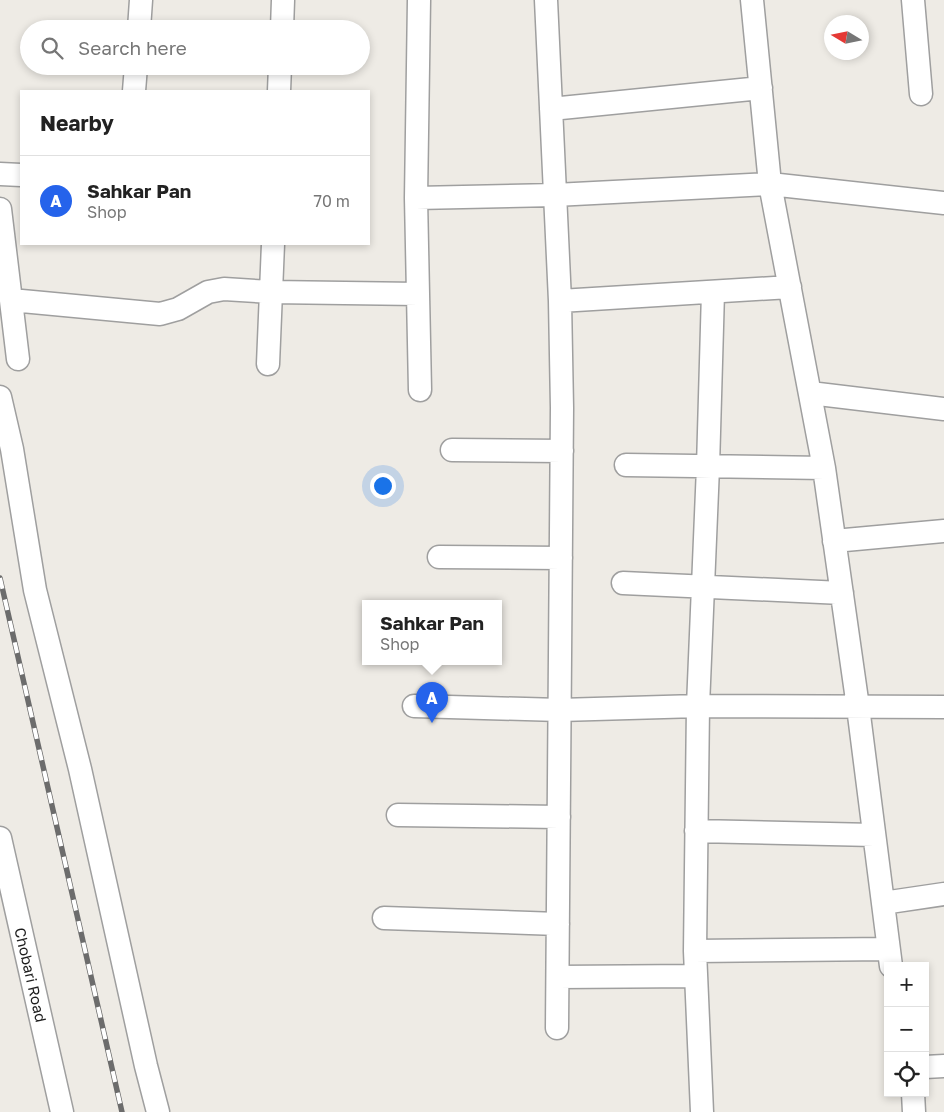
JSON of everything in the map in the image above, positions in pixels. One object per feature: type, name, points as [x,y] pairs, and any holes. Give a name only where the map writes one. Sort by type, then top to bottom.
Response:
[{"type":"street","points":[[139,20],[141,0]]},
{"type":"street","points":[[282,20],[283,0]]},
{"type":"street","points":[[419,0],[416,198],[420,390]]},
{"type":"street","points":[[695,951],[890,957],[858,707],[824,468],[770,184],[752,0]]},
{"type":"street","points":[[914,0],[921,94]]},
{"type":"street","points":[[552,1],[551,109],[560,301],[562,451],[557,1028]]},
{"type":"street","points":[[134,90],[135,75]]},
{"type":"street","points":[[280,75],[280,90]]},
{"type":"street","points":[[551,109],[761,88]]},
{"type":"street","points":[[0,174],[20,175]]},
{"type":"street","points":[[416,198],[555,195],[770,184],[944,203]]},
{"type":"street","points":[[0,209],[18,359]]},
{"type":"street","points":[[268,364],[273,245]]},
{"type":"street","points":[[560,301],[790,287]]},
{"type":"street","points":[[11,300],[160,314],[178,309],[208,292],[224,289],[271,292],[418,294]]},
{"type":"street","points":[[702,1112],[695,951],[696,831],[698,706],[713,292]]},
{"type":"street","points":[[810,393],[944,409]]},
{"type":"street","points":[[0,397],[12,449],[35,590],[80,769],[146,1066],[158,1112]]},
{"type":"street","points":[[452,450],[562,451]]},
{"type":"street","points":[[626,465],[824,468]]},
{"type":"street","points":[[834,541],[944,531]]},
{"type":"street","points":[[439,557],[561,558]]},
{"type":"street","points":[[623,583],[842,593]]},
{"type":"street","points":[[414,706],[560,710],[698,706],[944,707]]},
{"type":"street","points":[[398,815],[559,817]]},
{"type":"street","points":[[696,831],[874,835]]},
{"type":"street","name":"Chobari Road","points":[[0,838],[62,1112]]},
{"type":"street","points":[[883,903],[944,894]]},
{"type":"street","points":[[384,918],[558,924]]},
{"type":"street","points":[[558,977],[696,976]]},
{"type":"street","points":[[929,1067],[944,1066]]},
{"type":"street","points":[[912,1097],[914,1112]]},
{"type":"railway","points":[[0,578],[122,1112]]},
{"type":"place","name":"Sahkar Pan","points":[[432,723]]}]
